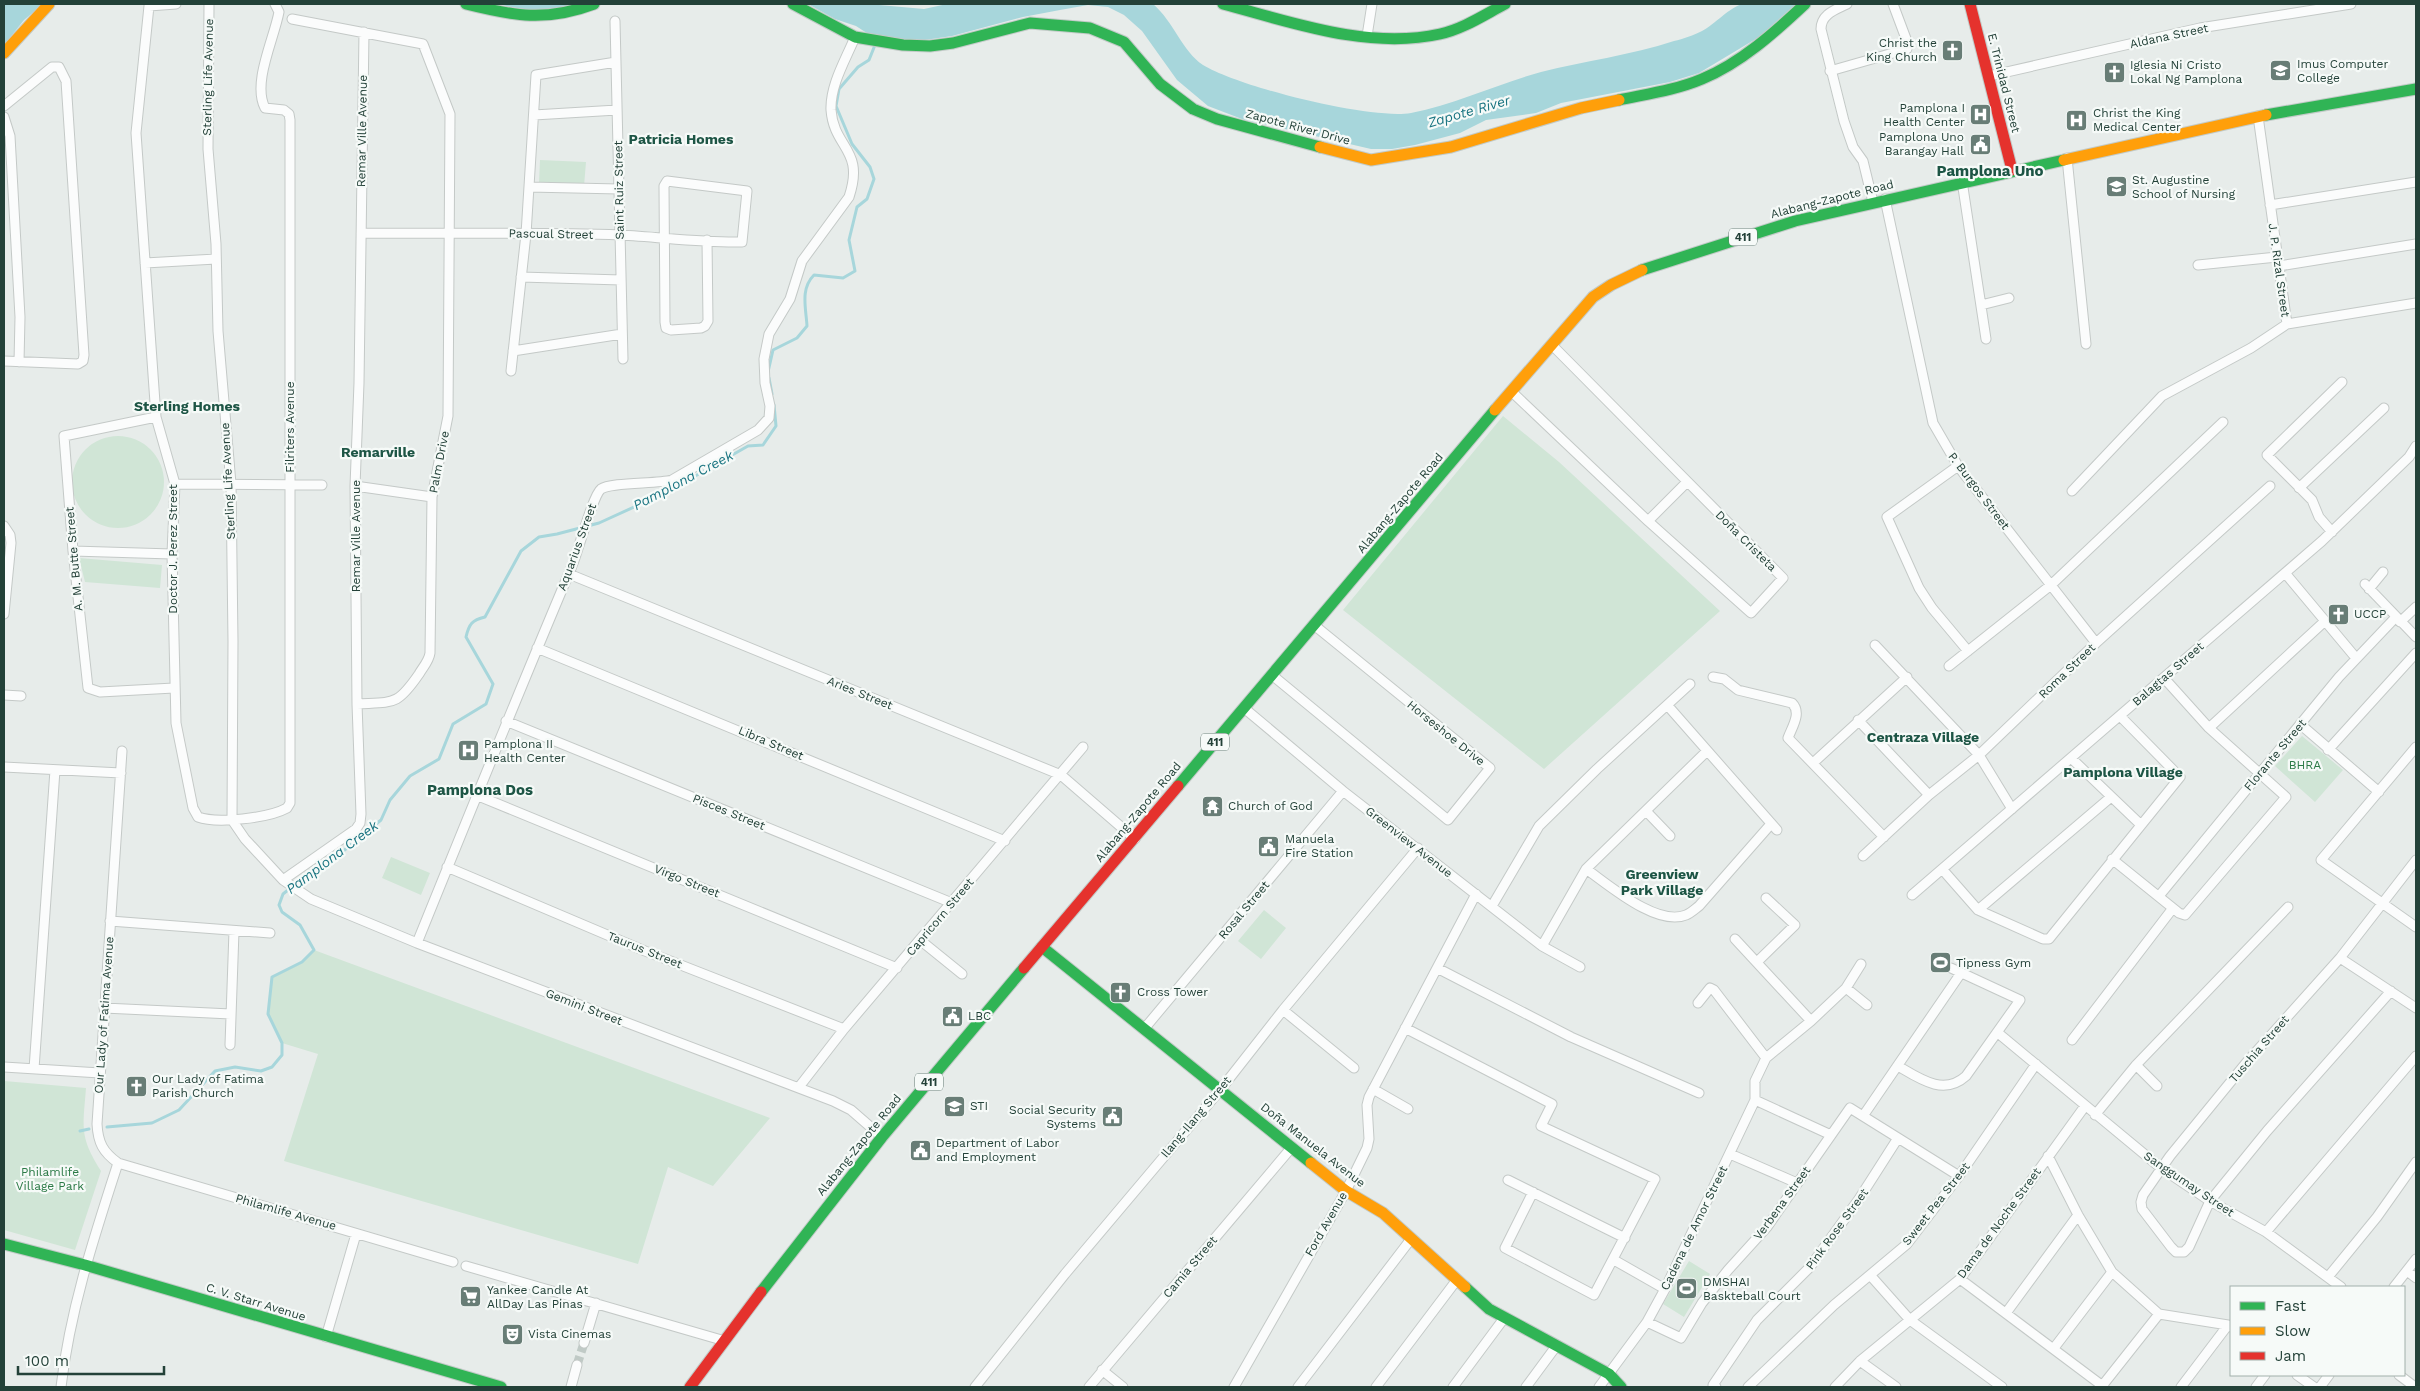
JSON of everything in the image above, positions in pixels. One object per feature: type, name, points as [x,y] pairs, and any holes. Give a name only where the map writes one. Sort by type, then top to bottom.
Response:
[{"type":"main road","points":[[4,53],[49,4]]},
{"type":"main road","points":[[466,4],[538,18],[562,15],[594,4]]},
{"type":"main road","name":"Zapote River Drive","points":[[793,4],[858,37],[882,43],[918,46],[944,44],[1030,23],[1052,23],[1090,28],[1124,42],[1160,84],[1193,108],[1217,120],[1371,160],[1451,146],[1581,108],[1682,86],[1703,79],[1738,59],[1782,26],[1805,4]]},
{"type":"main road","points":[[1223,4],[1303,24],[1367,36],[1416,37],[1438,35],[1457,28],[1505,4]]},
{"type":"main road","name":"E. Trinidad Street","points":[[1972,4],[2012,170]]},
{"type":"main road","name":"Alabang-Zapote Road","points":[[690,1387],[811,1226],[882,1137],[1593,297],[1611,285],[1644,269],[1795,221],[1962,181],[2258,116],[2416,90]]},
{"type":"main road","name":"Doña Manuela Avenue","points":[[1042,947],[1346,1191],[1383,1213],[1479,1302],[1609,1374],[1621,1387]]},
{"type":"main road","name":"C. V. Starr Avenue","points":[[4,1244],[85,1265],[501,1387]]},
{"type":"street","name":"Doctor J. Perez Street","points":[[176,4],[149,6],[136,133],[156,417],[175,484],[172,554],[176,723],[193,808],[198,817],[206,820],[232,820]]},
{"type":"street","name":"Sterling Life Avenue","points":[[209,4],[206,115],[216,259],[218,331],[230,484],[233,641],[232,820]]},
{"type":"street","points":[[1367,36],[1372,4]]},
{"type":"street","name":"P. Burgos Street","points":[[1847,4],[1826,15],[1821,22],[1830,71],[1852,144],[1864,164],[1879,200],[1932,423],[1958,466],[2096,643]]},
{"type":"street","points":[[1830,71],[1907,49],[1908,44],[1893,4]]},
{"type":"street","name":"Aldana Street","points":[[1989,76],[2200,28],[2351,4]]},
{"type":"street","name":"Filriters Avenue","points":[[232,820],[282,811],[287,808],[290,802],[290,120],[289,114],[284,110],[265,108],[261,100],[261,84],[277,8]]},
{"type":"street","points":[[292,19],[364,32]]},
{"type":"street","name":"Saint Ruiz Street","points":[[615,20],[623,359]]},
{"type":"street","name":"Palm Drive","points":[[357,704],[392,702],[402,697],[429,657],[432,497],[448,416],[450,114],[427,50],[423,44],[364,32]]},
{"type":"street","name":"Remar Ville Avenue","points":[[286,882],[350,834],[360,823],[355,486],[359,384],[364,32]]},
{"type":"street","name":"Aquarius Street","points":[[417,943],[506,721],[576,557],[597,494],[607,486],[660,484],[672,480],[758,430],[769,418],[770,406],[765,382],[764,359],[769,334],[790,299],[802,261],[849,196],[853,184],[853,160],[834,126],[831,109],[835,85],[858,37]]},
{"type":"street","points":[[511,371],[526,234],[536,75],[616,62]]},
{"type":"street","points":[[4,106],[45,71],[52,67],[59,67],[66,81],[84,355],[83,361],[71,364],[4,362]]},
{"type":"street","points":[[534,115],[617,110]]},
{"type":"street","name":"J. P. Rizal Street","points":[[2258,116],[2287,324],[2416,303]]},
{"type":"street","points":[[4,117],[10,129],[20,317],[19,362]]},
{"type":"street","points":[[2067,158],[2086,344]]},
{"type":"street","name":"Pascual Street","points":[[361,233],[449,232],[620,235],[664,238],[742,242],[747,192],[667,181],[664,186],[664,238]]},
{"type":"street","points":[[1962,181],[1986,339]]},
{"type":"street","points":[[2270,205],[2416,182]]},
{"type":"street","points":[[529,187],[619,189]]},
{"type":"street","points":[[664,238],[666,328],[671,330],[705,326],[708,321],[707,240]]},
{"type":"street","points":[[2198,265],[2278,262],[2416,244]]},
{"type":"street","points":[[145,264],[216,259]]},
{"type":"street","points":[[521,277],[621,280]]},
{"type":"street","points":[[1981,305],[2009,298]]},
{"type":"street","points":[[2072,491],[2162,396],[2251,348],[2287,324]]},
{"type":"street","points":[[513,351],[622,334]]},
{"type":"street","name":"Doña Cristeta","points":[[1512,392],[1648,521],[1751,613],[1783,578],[1552,345]]},
{"type":"street","points":[[2332,532],[2319,517],[2312,500],[2267,456],[2342,382]]},
{"type":"street","points":[[2298,488],[2384,408]]},
{"type":"street","name":"A. M. Butte Street","points":[[156,417],[64,436],[73,551],[88,688],[100,692],[174,688]]},
{"type":"street","points":[[1949,666],[2051,585],[2223,422]]},
{"type":"street","name":"Balagtas Street","points":[[1912,895],[2332,532],[2409,457],[2416,446]]},
{"type":"street","points":[[1958,466],[1887,517],[1919,588],[1932,608],[1968,651]]},
{"type":"street","points":[[1648,521],[1688,482]]},
{"type":"street","points":[[175,484],[322,485]]},
{"type":"street","points":[[355,486],[432,497]]},
{"type":"street","name":"Roma Street","points":[[1863,856],[1929,795],[1979,755],[2096,643],[2270,486]]},
{"type":"street","points":[[4,526],[10,535],[11,543],[4,614]]},
{"type":"street","points":[[73,551],[172,554]]},
{"type":"street","points":[[2383,572],[2367,587],[2416,637]]},
{"type":"street","points":[[2285,573],[2356,658]]},
{"type":"street","name":"Aries Street","points":[[569,574],[1061,775],[1135,839]]},
{"type":"street","name":"Florante Street","points":[[2159,896],[2356,658],[2398,620],[2416,607]]},
{"type":"street","points":[[2209,728],[2325,621]]},
{"type":"street","name":"Horseshoe Drive","points":[[1272,676],[1448,820],[1490,768],[1314,625]]},
{"type":"street","points":[[1875,645],[1979,755],[2012,809]]},
{"type":"street","name":"Libra Street","points":[[537,648],[1005,840]]},
{"type":"street","points":[[2328,750],[2416,653]]},
{"type":"street","points":[[1713,677],[1724,679],[1738,690],[1792,703],[1796,708],[1797,714],[1788,738],[1884,837]]},
{"type":"street","points":[[1812,763],[1907,677]]},
{"type":"street","points":[[2112,859],[2173,908],[2185,915],[2286,797],[2209,728],[2164,678]]},
{"type":"street","points":[[1492,906],[1539,826],[1597,769],[1690,684]]},
{"type":"street","points":[[4,695],[21,696]]},
{"type":"street","points":[[1586,869],[1650,911],[1670,917],[1686,915],[1699,906],[1774,827],[1668,706]]},
{"type":"street","name":"Greenview Avenue","points":[[1244,708],[1343,791],[1542,946],[1580,967]]},
{"type":"street","points":[[1942,869],[1978,910],[2042,939],[2049,939],[2140,824],[2180,777],[2120,716]]},
{"type":"street","points":[[1858,720],[1929,795]]},
{"type":"street","name":"Pisces Street","points":[[506,721],[952,903]]},
{"type":"street","points":[[2300,724],[2378,792]]},
{"type":"street","name":"Capricorn Street","points":[[799,1087],[844,1029],[898,968],[1083,747]]},
{"type":"street","points":[[2416,747],[2321,860],[2416,927]]},
{"type":"street","name":"Our Lady of Fatima Avenue","points":[[118,1163],[106,1155],[98,1136],[104,1008],[122,751]]},
{"type":"street","points":[[1542,946],[1586,869],[1707,751]]},
{"type":"street","points":[[2071,758],[2140,824]]},
{"type":"street","points":[[4,767],[121,773]]},
{"type":"street","points":[[34,1069],[55,770]]},
{"type":"street","name":"Rosal Street","points":[[1144,1029],[1343,791]]},
{"type":"street","name":"Virgo Street","points":[[476,795],[898,968]]},
{"type":"street","points":[[1978,910],[2111,797]]},
{"type":"street","points":[[1646,811],[1670,836]]},
{"type":"street","points":[[232,820],[247,841],[286,882]]},
{"type":"street","name":"Ilang-Ilang Street","points":[[975,1387],[1065,1274],[1418,848]]},
{"type":"street","name":"Tuschia Street","points":[[2210,1201],[2188,1248],[2184,1252],[2176,1252],[2146,1215],[2141,1202],[2161,1168],[2246,1063],[2340,958],[2416,860]]},
{"type":"street","name":"Taurus Street","points":[[447,867],[645,951],[844,1029]]},
{"type":"street","name":"Gemini Street","points":[[286,882],[311,898],[417,943],[799,1087],[851,1110],[882,1137]]},
{"type":"street","name":"Ford Avenue","points":[[1234,1387],[1346,1191],[1367,1148],[1369,1139],[1367,1106],[1373,1089],[1476,894]]},
{"type":"street","points":[[1758,961],[1795,925],[1766,898]]},
{"type":"street","points":[[2095,1115],[2136,1065],[2288,907]]},
{"type":"street","points":[[2072,1040],[2173,908]]},
{"type":"street","points":[[110,921],[270,934]]},
{"type":"street","points":[[230,1045],[234,931]]},
{"type":"street","points":[[1735,939],[1758,961],[1811,1021]]},
{"type":"street","points":[[920,940],[962,974]]},
{"type":"street","points":[[2340,958],[2416,1008]]},
{"type":"street","points":[[1698,1003],[1706,990],[1710,988],[1714,990],[1766,1058],[1811,1021],[1846,988],[1861,964]]},
{"type":"street","points":[[1437,968],[1572,1037],[1699,1093]]},
{"type":"street","points":[[1898,1066],[1938,1086],[1959,1083],[1998,1033],[2020,1000],[1951,968]]},
{"type":"street","points":[[1960,1176],[1863,1116],[1961,973]]},
{"type":"street","points":[[1846,988],[1867,1006]]},
{"type":"street","points":[[2210,1201],[2267,1130],[2391,991]]},
{"type":"street","points":[[104,1008],[231,1014]]},
{"type":"street","points":[[1283,1010],[1354,1068]]},
{"type":"street","points":[[1404,1028],[1552,1104],[1541,1126],[1654,1178],[1614,1260],[1594,1296],[1505,1248],[1533,1192]]},
{"type":"street","name":"Sanggumay Street","points":[[1998,1033],[2161,1168],[2210,1201],[2266,1232],[2340,1286]]},
{"type":"street","points":[[2266,1232],[2416,1056]]},
{"type":"street","name":"Cadena de Amor Street","points":[[1599,1387],[1647,1322],[1665,1289],[1755,1100],[1757,1075],[1766,1058]]},
{"type":"street","name":"Sweet Pea Street","points":[[1748,1387],[1815,1322],[1907,1244],[1960,1176],[2036,1064]]},
{"type":"street","points":[[2136,1065],[2157,1086]]},
{"type":"street","points":[[4,1067],[100,1073]]},
{"type":"street","points":[[1373,1089],[1408,1109]]},
{"type":"street","points":[[1755,1100],[1831,1135]]},
{"type":"street","name":"Dama de Noche Street","points":[[1835,1387],[1860,1361],[1960,1279],[2085,1106]]},
{"type":"street","name":"Verbena Street","points":[[1647,1322],[1681,1338],[1702,1303],[1728,1270],[1767,1227],[1850,1108],[1863,1116]]},
{"type":"street","name":"Pink Rose Street","points":[[1714,1386],[1757,1320],[1810,1267],[1859,1200],[1898,1138]]},
{"type":"street","name":"Camia Street","points":[[1089,1387],[1292,1147]]},
{"type":"street","points":[[1730,1154],[1797,1183]]},
{"type":"street","points":[[2048,1156],[2078,1215],[2112,1272],[2158,1314],[2229,1326],[2181,1387]]},
{"type":"street","points":[[2328,1277],[2377,1217],[2416,1162]]},
{"type":"street","points":[[61,1387],[66,1347],[85,1265],[118,1163]]},
{"type":"street","name":"Philamlife Avenue","points":[[118,1163],[344,1228],[356,1234],[454,1262]]},
{"type":"street","points":[[1508,1180],[1625,1238]]},
{"type":"street","points":[[2006,1313],[2078,1215]]},
{"type":"street","points":[[326,1337],[356,1234]]},
{"type":"street","points":[[1298,1387],[1410,1239]]},
{"type":"street","points":[[2395,1286],[2416,1259]]},
{"type":"street","points":[[1614,1260],[1665,1289]]},
{"type":"street","points":[[466,1266],[725,1340]]},
{"type":"street","points":[[2407,1271],[2416,1278]]},
{"type":"street","points":[[2054,1348],[2112,1272]]},
{"type":"street","points":[[1870,1276],[1910,1320],[2002,1387]]},
{"type":"street","points":[[1960,1279],[2103,1386],[2158,1314]]},
{"type":"street","points":[[1376,1387],[1456,1281]]},
{"type":"street","points":[[584,1343],[596,1302]]},
{"type":"street","points":[[1453,1387],[1505,1318]]},
{"type":"street","points":[[1526,1387],[1557,1345]]},
{"type":"street","points":[[1860,1361],[1896,1387]]},
{"type":"street","points":[[571,1387],[577,1365]]},
{"type":"street","points":[[1102,1370],[1123,1387]]},
{"type":"street","points":[[2256,1387],[2263,1376]]},
{"type":"street","points":[[2298,1376],[2314,1387]]},
{"type":"street","points":[[2320,1387],[2328,1376]]},
{"type":"street","points":[[2400,1376],[2416,1387]]},
{"type":"green space","points":[[540,160],[586,162],[584,186],[539,184]]},
{"type":"green space","points":[[1503,416],[1559,462],[1720,611],[1544,769],[1343,610]]},
{"type":"green space","points":[[118,436],[135,440],[150,450],[160,465],[164,482],[160,499],[150,514],[135,524],[118,528],[101,524],[86,514],[76,499],[72,482],[76,465],[86,450],[101,440]]},
{"type":"green space","points":[[79,558],[162,565],[160,588],[85,582]]},
{"type":"green space","name":"BHRA","points":[[2302,736],[2343,770],[2315,802],[2275,766]]},
{"type":"green space","points":[[391,857],[430,873],[421,895],[382,878]]},
{"type":"green space","points":[[1264,910],[1286,928],[1261,959],[1238,941]]},
{"type":"green space","points":[[314,950],[770,1118],[713,1186],[668,1167],[638,1264],[284,1161],[318,1054],[282,1043],[268,1014],[272,977],[302,962]]},
{"type":"green space","name":"Philamlife Village Park","points":[[4,1081],[86,1088],[84,1131],[89,1149],[101,1171],[75,1250],[4,1230]]},
{"type":"green space","name":"DMSHAI Baskteball Court","points":[[1689,1261],[1710,1274],[1684,1317],[1663,1304]]},
{"type":"water","name":"Zapote River","points":[[1749,3],[1796,4],[1759,37],[1699,73],[1670,82],[1561,103],[1536,113],[1486,120],[1460,133],[1415,145],[1392,149],[1371,149],[1242,119],[1208,106],[1177,80],[1142,31],[1124,15],[1108,7],[1088,5],[1060,10],[1023,17],[952,36],[918,41],[876,39],[856,26],[835,19],[808,4],[868,4],[924,9],[947,4],[1153,4],[1167,19],[1189,52],[1203,65],[1221,74],[1274,92],[1305,100],[1366,112],[1392,114],[1411,113],[1428,109],[1541,72],[1641,50],[1681,39],[1702,31],[1738,5]]},
{"type":"water","points":[[4,4],[43,4],[24,20],[4,45]]},
{"type":"water","points":[[497,4],[580,4],[559,9],[528,10]]},
{"type":"waterway","name":"Pamplona Creek","points":[[768,372],[773,350],[797,338],[807,326],[805,293],[814,275],[843,278],[855,271],[849,240],[857,207],[867,199],[874,179],[870,167],[852,144],[836,106],[839,89],[858,67],[869,60],[875,45]]},
{"type":"waterway","name":"Pamplona Creek","points":[[769,378],[772,394]]},
{"type":"waterway","name":"Pamplona Creek","points":[[107,1127],[152,1123],[179,1110],[215,1071],[235,1067],[261,1071],[272,1067],[282,1055],[282,1043],[268,1014],[272,977],[302,962],[314,950],[300,925],[282,912],[279,905],[283,894],[304,877],[336,857],[381,820],[390,800],[410,776],[439,759],[453,724],[486,704],[493,684],[466,637],[472,623],[485,617],[521,551],[539,537],[599,523],[667,492],[748,446],[763,445],[776,426],[774,405]]},
{"type":"waterway","points":[[80,1131],[89,1129]]},
{"type":"tunnel","points":[[577,1365],[584,1343]]},
{"type":"traffic: fast","points":[[466,4],[500,12],[530,15],[560,13],[594,4]]},
{"type":"traffic: fast","points":[[793,4],[855,37],[903,45],[930,46],[953,43],[1030,23],[1090,28],[1124,42],[1160,84],[1193,109],[1217,119],[1320,147]]},
{"type":"traffic: fast","points":[[1223,4],[1330,32],[1385,39],[1413,38],[1449,32],[1505,4]]},
{"type":"traffic: fast","points":[[1619,100],[1682,86],[1716,72],[1744,56],[1805,4]]},
{"type":"traffic: fast","points":[[2266,115],[2416,89]]},
{"type":"traffic: fast","points":[[1642,270],[1795,221],[2064,160]]},
{"type":"traffic: fast","points":[[1178,786],[1495,410]]},
{"type":"traffic: fast","points":[[1042,947],[1311,1163]]},
{"type":"traffic: fast","points":[[761,1292],[882,1137],[1024,968]]},
{"type":"traffic: fast","points":[[4,1244],[85,1265],[501,1387]]},
{"type":"traffic: fast","points":[[1465,1287],[1489,1309],[1609,1374],[1621,1387]]},
{"type":"traffic: slow","points":[[4,53],[49,4]]},
{"type":"traffic: slow","points":[[1320,147],[1371,160],[1451,147],[1581,108],[1619,100]]},
{"type":"traffic: slow","points":[[2064,160],[2266,115]]},
{"type":"traffic: slow","points":[[1495,410],[1593,297],[1611,285],[1642,270]]},
{"type":"traffic: slow","points":[[1311,1163],[1346,1191],[1383,1213],[1465,1287]]},
{"type":"traffic: jam","points":[[1970,4],[2012,170]]},
{"type":"traffic: jam","points":[[1024,968],[1178,786]]},
{"type":"traffic: jam","points":[[690,1387],[761,1292]]},
{"type":"place","name":"Christ the King Church","points":[[1953,50]]},
{"type":"place","name":"Imus Computer College","points":[[2281,71]]},
{"type":"place","name":"Iglesia Ni Cristo Lokal Ng Pamplona","points":[[2114,72]]},
{"type":"place","name":"Pamplona I Health Center","points":[[1981,115]]},
{"type":"place","name":"Christ the King Medical Center","points":[[2077,120]]},
{"type":"place","name":"Pamplona Uno Barangay Hall","points":[[1980,144]]},
{"type":"place","name":"St. Augustine School of Nursing","points":[[2116,187]]},
{"type":"place","name":"UCCP","points":[[2338,614]]},
{"type":"place","name":"Pamplona II Health Center","points":[[468,751]]},
{"type":"place","name":"Church of God","points":[[1212,806]]},
{"type":"place","name":"Manuela Fire Station","points":[[1269,846]]},
{"type":"place","name":"Tipness Gym","points":[[1940,963]]},
{"type":"place","name":"Cross Tower","points":[[1121,992]]},
{"type":"place","name":"LBC","points":[[952,1016]]},
{"type":"place","name":"Our Lady of Fatima Parish Church","points":[[136,1086]]},
{"type":"place","name":"STI","points":[[954,1106]]},
{"type":"place","name":"Social Security Systems","points":[[1112,1117]]},
{"type":"place","name":"Department of Labor and Employment","points":[[920,1150]]},
{"type":"place","name":"DMSHAI Baskteball Court","points":[[1687,1289]]},
{"type":"place","name":"Yankee Candle At AllDay Las Pinas","points":[[471,1297]]},
{"type":"place","name":"Vista Cinemas","points":[[512,1334]]},
{"type":"district","name":"Patricia Homes","points":[[681,139]]},
{"type":"district","name":"Pamplona Uno","points":[[1990,171]]},
{"type":"district","name":"Sterling Homes","points":[[187,406]]},
{"type":"district","name":"Remarville","points":[[378,452]]},
{"type":"district","name":"Centraza Village","points":[[1923,737]]},
{"type":"district","name":"Pamplona Village","points":[[2123,772]]},
{"type":"district","name":"Pamplona Dos","points":[[480,790]]},
{"type":"district","name":"Greenview Park Village","points":[[1662,882]]}]
